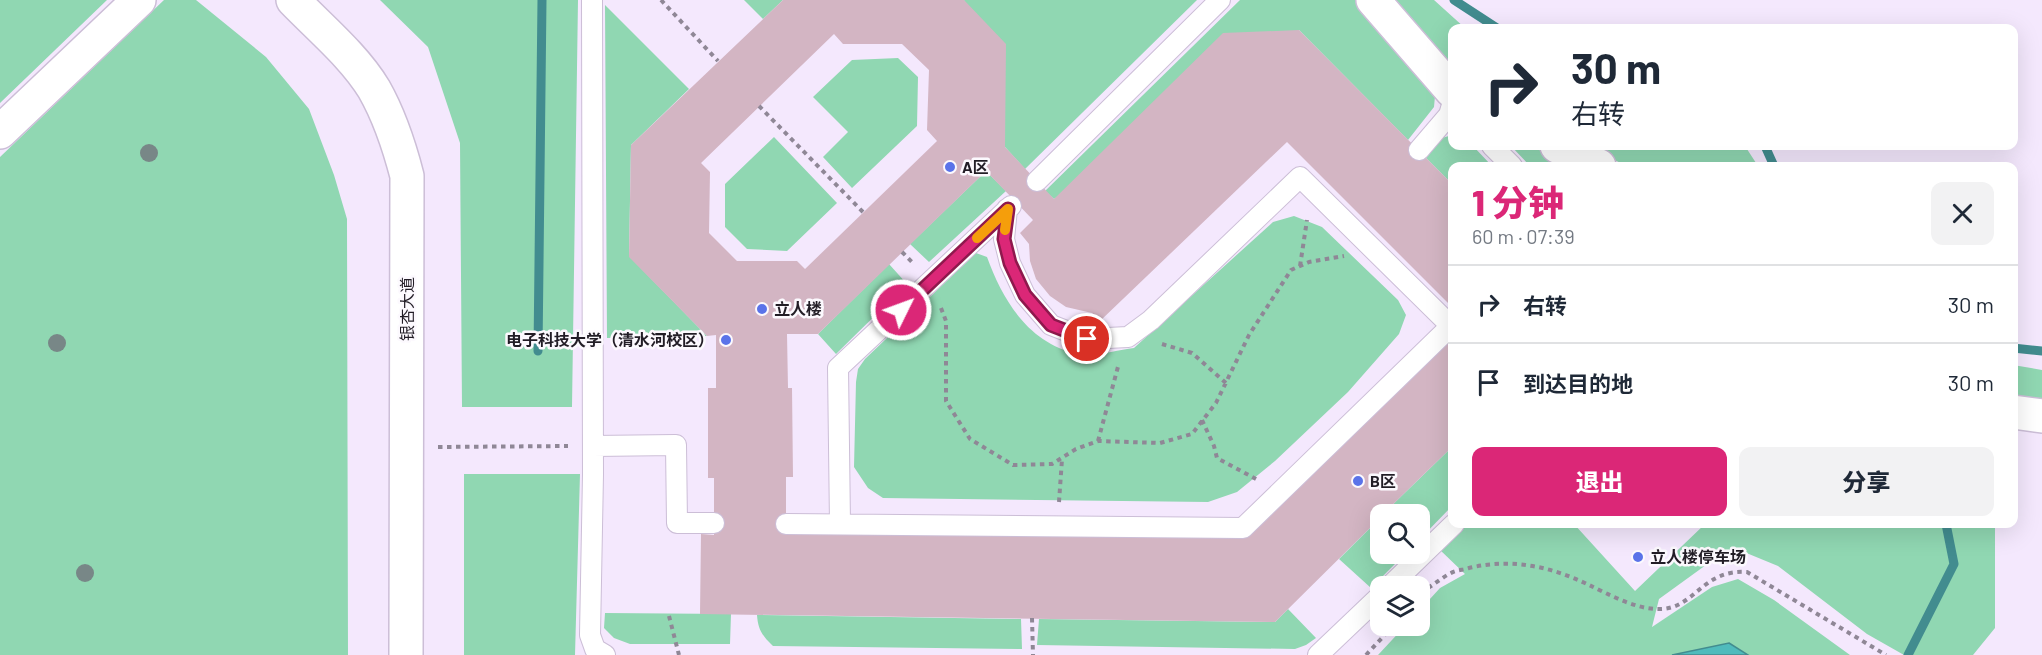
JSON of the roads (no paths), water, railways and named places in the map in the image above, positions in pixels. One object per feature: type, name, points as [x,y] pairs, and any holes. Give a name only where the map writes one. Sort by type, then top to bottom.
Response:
[{"type":"street","points":[[0,132],[140,0]]},
{"type":"street","name":"银杏大道","points":[[293,0],[350,59],[373,87],[397,137],[407,176],[406,655]]},
{"type":"street","points":[[1373,0],[1448,86]]},
{"type":"street","points":[[1565,150],[1591,162]]},
{"type":"street","points":[[2018,413],[2042,416]]},
{"type":"lane","points":[[592,0],[593,446],[590,635],[595,649],[605,655]]},
{"type":"lane","points":[[1037,181],[1220,0]]},
{"type":"lane","points":[[1419,150],[1448,116]]},
{"type":"lane","points":[[1496,150],[1508,162]]},
{"type":"lane","points":[[840,524],[838,368],[1012,205],[1004,239],[1010,263],[1025,295],[1051,325],[1087,339],[1135,332],[1300,177],[1324,202],[1350,217],[1370,247],[1448,323]]},
{"type":"lane","points":[[786,524],[1243,528],[1448,329]]},
{"type":"lane","points":[[593,446],[676,445],[677,523],[714,523]]},
{"type":"lane","points":[[1400,576],[1450,528]]},
{"type":"lane","points":[[1318,655],[1370,606]]},
{"type":"waterway","points":[[538,351],[542,0]]},
{"type":"waterway","points":[[1454,0],[1491,24]]},
{"type":"waterway","points":[[1767,150],[1772,162]]},
{"type":"waterway","points":[[2018,349],[2042,351]]},
{"type":"waterway","points":[[1908,655],[1954,564],[1947,528]]},
{"type":"place","name":"A区","points":[[950,167]]},
{"type":"place","name":"立人楼","points":[[762,309]]},
{"type":"place","name":"电子科技大学（清水河校区）","points":[[726,340]]},
{"type":"place","name":"B区","points":[[1358,481]]},
{"type":"place","name":"立人楼停车场","points":[[1638,557]]}]
